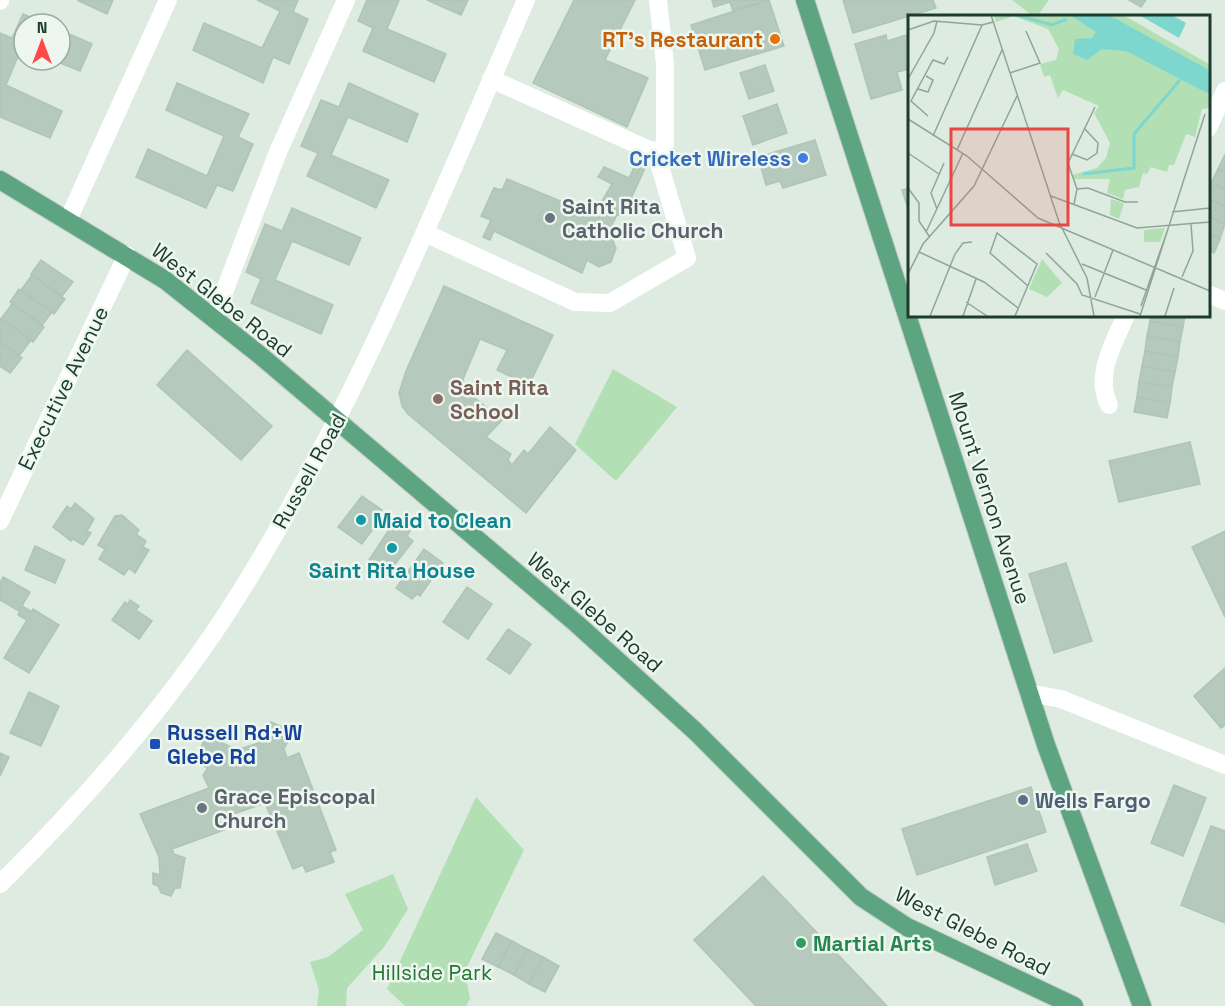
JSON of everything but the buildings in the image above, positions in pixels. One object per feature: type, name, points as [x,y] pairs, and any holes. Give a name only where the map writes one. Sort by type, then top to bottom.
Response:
[{"type":"main road","name":"Mount Vernon Avenue","points":[[805,0],[1029,693],[1142,1006]]},
{"type":"main road","name":"West Glebe Road","points":[[0,180],[127,255],[165,280],[214,318],[577,624],[687,723],[861,897],[907,927],[1074,1006]]},
{"type":"street","points":[[68,220],[168,0]]},
{"type":"street","points":[[214,318],[278,152],[346,0]]},
{"type":"street","name":"Russell Road","points":[[0,884],[51,834],[148,723],[191,666],[258,562],[336,421],[385,324],[526,0]]},
{"type":"street","points":[[656,153],[665,144],[665,64],[657,0]]},
{"type":"street","points":[[424,233],[575,302],[610,303],[687,258],[656,153],[491,80]]},
{"type":"street","points":[[1210,126],[1225,91]]},
{"type":"street","name":"Executive Avenue","points":[[0,521],[127,255]]},
{"type":"street","points":[[1210,294],[1225,301]]},
{"type":"street","points":[[1108,405],[1102,391],[1103,376],[1126,316]]},
{"type":"street","points":[[1029,693],[1061,699],[1225,765]]},
{"type":"green space","points":[[1012,0],[1049,0],[1038,15],[1032,15]]},
{"type":"green space","points":[[613,369],[677,407],[616,481],[575,444]]},
{"type":"green space","name":"Hillside Park","points":[[476,797],[524,850],[465,971],[470,999],[466,1006],[405,1006],[387,989]]},
{"type":"green space","points":[[393,874],[408,909],[384,947],[347,988],[346,1006],[317,1006],[319,990],[310,962],[328,957],[363,930],[345,894]]},
{"type":"place","name":"RT's Restaurant","points":[[775,39]]},
{"type":"place","name":"Cricket Wireless","points":[[803,158]]},
{"type":"place","name":"Saint Rita Catholic Church","points":[[550,218]]},
{"type":"place","name":"Saint Rita School","points":[[438,399]]},
{"type":"place","name":"Maid to Clean","points":[[361,520]]},
{"type":"place","name":"Saint Rita House","points":[[392,548]]},
{"type":"place","name":"Russell Rd+W Glebe Rd","points":[[155,744]]},
{"type":"place","name":"Wells Fargo","points":[[1023,800]]},
{"type":"place","name":"Grace Episcopal Church","points":[[202,808]]},
{"type":"place","name":"Martial Arts","points":[[801,943]]}]
